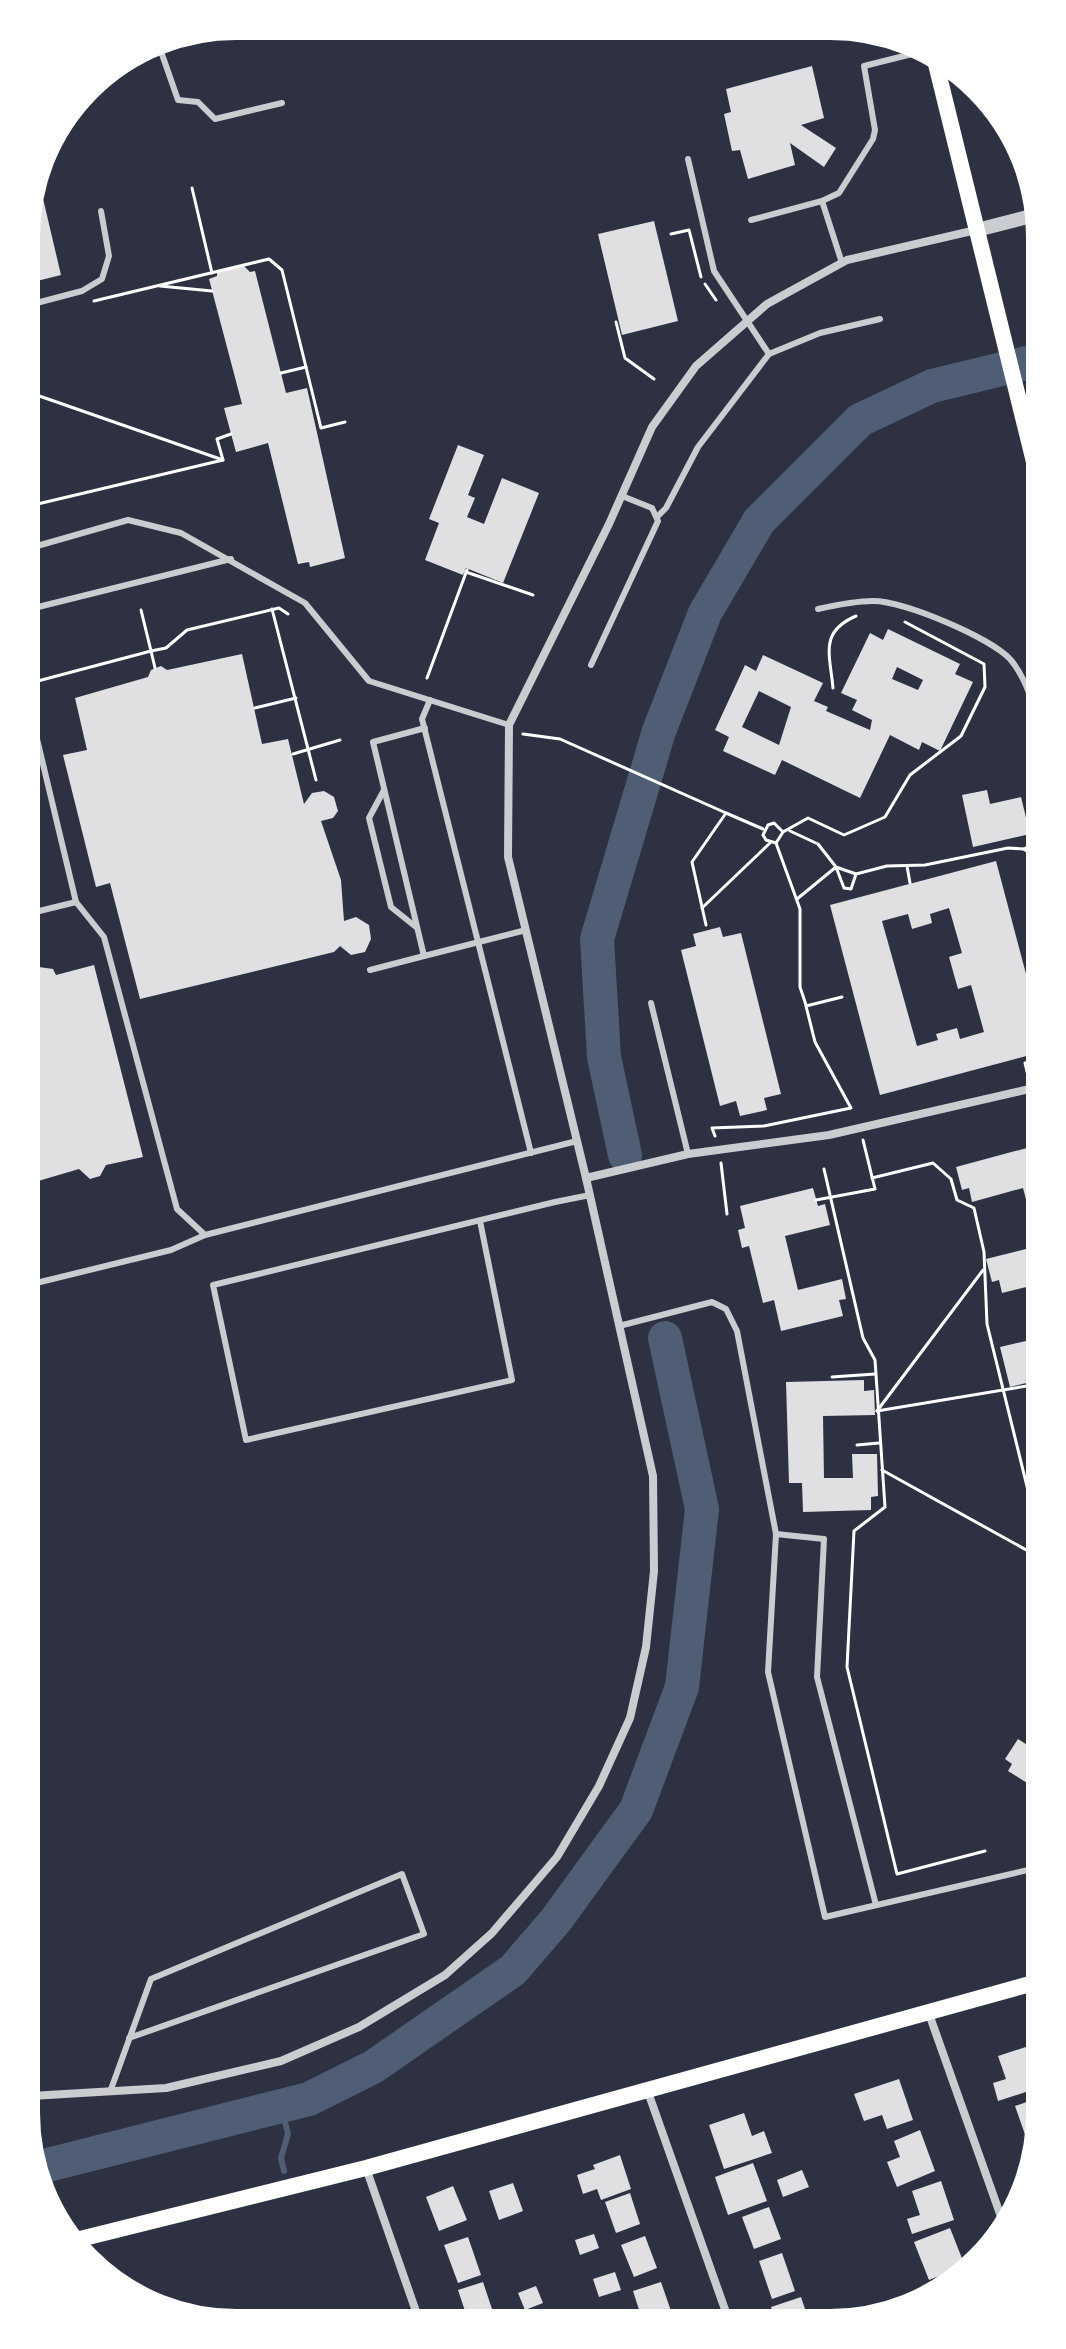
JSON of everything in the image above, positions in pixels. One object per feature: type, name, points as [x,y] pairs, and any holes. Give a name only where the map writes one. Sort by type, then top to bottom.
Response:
[{"type":"main road","points":[[937,69],[1028,438]]},
{"type":"main road","points":[[83,2238],[366,2168],[1028,1984]]},
{"type":"street","points":[[38,2096],[166,2088],[281,2061],[359,2027],[445,1975],[492,1933],[557,1857],[599,1786],[630,1718],[646,1647],[654,1571],[653,1476],[590,1195],[508,857],[509,725],[622,496],[652,427],[696,366],[767,304],[842,263],[1027,217]]},
{"type":"street","points":[[586,1178],[688,1154],[829,1135],[1028,1089]]},
{"type":"street","points":[[928,2010],[1000,2214]]},
{"type":"street","points":[[648,2092],[726,2311]]},
{"type":"street","points":[[366,2168],[416,2311]]},
{"type":"lane","points":[[161,53],[178,100],[198,102],[215,119],[282,103]]},
{"type":"lane","points":[[751,220],[822,201],[839,193],[873,139],[875,130],[864,66],[909,55]]},
{"type":"lane","points":[[688,159],[714,271],[769,354]]},
{"type":"lane","points":[[822,201],[842,263]]},
{"type":"lane","points":[[38,303],[82,291],[102,279],[109,256],[101,211]]},
{"type":"lane","points":[[591,665],[658,516],[666,508],[698,447],[769,354],[820,333],[880,319]]},
{"type":"lane","points":[[622,496],[652,508],[658,516]]},
{"type":"lane","points":[[38,546],[128,520],[181,533],[305,603],[369,681],[509,725]]},
{"type":"lane","points":[[38,607],[231,559]]},
{"type":"lane","points":[[818,609],[875,601],[903,607],[988,643],[1010,659],[1028,689]]},
{"type":"lane","points":[[430,700],[422,719],[531,1153]]},
{"type":"lane","points":[[424,956],[373,742],[425,728]]},
{"type":"lane","points":[[38,743],[76,902],[104,937],[177,1209],[205,1235]]},
{"type":"lane","points":[[384,790],[369,818],[391,907],[417,928]]},
{"type":"lane","points":[[38,911],[76,902]]},
{"type":"lane","points":[[370,970],[526,930]]},
{"type":"lane","points":[[651,1003],[688,1154]]},
{"type":"lane","points":[[38,1283],[171,1250],[205,1235],[577,1141]]},
{"type":"lane","points":[[480,1221],[512,1380],[246,1440],[213,1285],[480,1221],[590,1195]]},
{"type":"lane","points":[[619,1326],[712,1302],[726,1309],[737,1331],[776,1534],[768,1672],[825,1917],[1028,1870]]},
{"type":"lane","points":[[776,1534],[824,1539],[817,1677],[876,1905]]},
{"type":"lane","points":[[110,2092],[129,2038],[151,1979],[402,1874],[424,1934],[129,2038]]},
{"type":"path","points":[[192,188],[212,273]]},
{"type":"path","points":[[82,291],[84,303],[269,259],[282,270],[321,428],[345,422]]},
{"type":"path","points":[[156,286],[212,291]]},
{"type":"path","points":[[616,322],[625,358],[654,379]]},
{"type":"path","points":[[281,373],[306,367]]},
{"type":"path","points":[[38,396],[223,460]]},
{"type":"path","points":[[223,460],[217,439],[231,434]]},
{"type":"path","points":[[38,504],[223,460]]},
{"type":"path","points":[[427,678],[466,571],[533,595]]},
{"type":"path","points":[[38,681],[166,648],[187,630],[272,609],[282,608],[288,614]]},
{"type":"path","points":[[272,609],[316,780]]},
{"type":"path","points":[[141,610],[155,668]]},
{"type":"path","points":[[833,688],[828,642],[836,626],[854,617],[866,616]]},
{"type":"path","points":[[702,908],[783,832],[790,831],[808,818],[844,835],[871,826],[885,817],[910,775],[961,736],[985,687],[984,664],[904,622]]},
{"type":"path","points":[[255,708],[296,698]]},
{"type":"path","points":[[508,736],[530,732],[560,739],[764,829]]},
{"type":"path","points":[[293,754],[340,740]]},
{"type":"path","points":[[706,925],[692,862],[726,813]]},
{"type":"path","points":[[783,832],[774,823],[764,829],[763,835],[773,843],[800,909],[800,987],[815,1042],[851,1108]]},
{"type":"path","points":[[790,831],[818,844],[836,867],[844,888],[851,889],[856,874]]},
{"type":"path","points":[[836,867],[856,874],[887,866],[907,866],[1028,847]]},
{"type":"path","points":[[1024,849],[1028,852]]},
{"type":"path","points":[[907,866],[910,883]]},
{"type":"path","points":[[797,899],[836,867]]},
{"type":"path","points":[[806,1006],[842,997]]},
{"type":"path","points":[[1028,1063],[1025,1063],[1028,1076]]},
{"type":"path","points":[[816,1200],[875,1189],[862,1136]]},
{"type":"path","points":[[872,1178],[933,1163],[951,1179],[957,1200],[974,1208],[984,1252],[987,1324],[1028,1487]]},
{"type":"path","points":[[824,1169],[863,1338],[875,1360],[885,1507],[854,1531],[847,1667],[897,1874],[985,1851]]},
{"type":"path","points":[[877,1411],[983,1269]]},
{"type":"path","points":[[832,1377],[875,1374]]},
{"type":"path","points":[[877,1411],[1028,1386]]},
{"type":"path","points":[[857,1445],[879,1443]]},
{"type":"path","points":[[882,1470],[1028,1551]]},
{"type":"building","points":[[812,66],[824,118],[801,125],[836,148],[824,167],[790,143],[795,165],[748,179],[740,150],[732,151],[724,114],[731,112],[726,89]]},
{"type":"building","points":[[43,197],[61,275],[38,281],[38,223]]},
{"type":"building","points":[[654,221],[678,321],[622,335],[598,234]]},
{"type":"building","points":[[243,265],[250,272],[255,271],[286,393],[307,388],[345,558],[310,567],[309,562],[298,564],[268,443],[236,452],[224,408],[242,404],[209,279],[217,276],[217,272]]},
{"type":"building","points":[[458,445],[484,455],[468,495],[475,498],[467,517],[484,524],[502,478],[539,493],[503,583],[466,568],[463,575],[425,560],[439,523],[429,519]]},
{"type":"building","points":[[888,629],[960,664],[955,674],[973,682],[940,751],[922,742],[919,750],[890,735],[860,798],[782,760],[775,775],[723,751],[729,737],[715,730],[745,665],[756,671],[763,655],[823,683],[814,701],[828,707],[826,711],[870,730],[872,720],[852,710],[857,700],[841,693],[870,633],[883,640]],"holes":[[[897,667],[923,680],[918,690],[892,679]],[[759,691],[791,707],[779,745],[742,727]]]},
{"type":"building","points":[[242,654],[262,744],[288,739],[304,804],[312,793],[324,791],[334,797],[338,811],[333,818],[321,821],[341,880],[344,921],[356,917],[369,925],[371,939],[365,952],[351,955],[340,946],[334,952],[140,999],[110,883],[96,887],[63,755],[87,750],[75,698],[148,677],[151,670],[161,666],[167,670]]},
{"type":"building","points":[[987,790],[990,804],[1021,797],[1028,834],[973,847],[962,795]]},
{"type":"building","points":[[996,861],[1028,981],[1028,1056],[880,1095],[830,905]],"holes":[[[949,908],[962,953],[949,957],[958,989],[971,985],[984,1032],[960,1039],[957,1028],[936,1034],[938,1040],[917,1046],[882,921],[908,914],[912,929],[932,923],[930,914]]]},
{"type":"building","points":[[720,927],[723,937],[741,933],[781,1094],[764,1098],[767,1110],[740,1116],[736,1101],[720,1106],[681,950],[696,946],[693,934]]},
{"type":"building","points":[[94,965],[143,1157],[106,1165],[100,1176],[90,1179],[79,1169],[38,1181],[38,968],[53,969],[56,975]]},
{"type":"building","points":[[1028,1148],[1028,1207],[1023,1188],[972,1202],[969,1188],[962,1190],[956,1167]]},
{"type":"building","points":[[813,1188],[818,1206],[825,1204],[830,1225],[785,1236],[798,1290],[842,1279],[846,1299],[839,1300],[843,1316],[781,1331],[774,1300],[763,1303],[749,1246],[742,1248],[738,1230],[745,1228],[740,1206]]},
{"type":"building","points":[[1028,1248],[1028,1287],[1002,1293],[999,1280],[992,1282],[986,1259]]},
{"type":"building","points":[[1028,1341],[1028,1383],[1010,1387],[1000,1347]]},
{"type":"building","points":[[864,1380],[864,1391],[874,1390],[875,1415],[823,1416],[824,1478],[853,1478],[852,1454],[877,1454],[878,1496],[871,1497],[871,1510],[803,1512],[802,1483],[789,1483],[786,1382]]},
{"type":"building","points":[[1018,1739],[1028,1745],[1028,1784],[1008,1771],[1012,1764],[1005,1759]]},
{"type":"building","points":[[1028,2046],[1028,2091],[998,2101],[993,2083],[1006,2079],[998,2056]]},
{"type":"building","points":[[899,2079],[913,2120],[887,2129],[882,2115],[864,2121],[854,2094]]},
{"type":"building","points":[[1028,2102],[1026,2138],[1015,2106]]},
{"type":"building","points":[[744,2113],[752,2136],[764,2131],[772,2153],[724,2169],[709,2125]]},
{"type":"building","points":[[920,2130],[935,2171],[897,2187],[887,2162],[900,2157],[894,2141]]},
{"type":"building","points":[[620,2155],[631,2189],[601,2200],[597,2189],[583,2194],[577,2175]]},
{"type":"building","points":[[753,2163],[767,2201],[728,2215],[715,2177]]},
{"type":"building","points":[[802,2170],[809,2187],[783,2197],[777,2180]]},
{"type":"building","points":[[941,2181],[954,2220],[912,2234],[907,2219],[920,2215],[912,2191]]},
{"type":"building","points":[[513,2183],[523,2211],[499,2220],[489,2191]]},
{"type":"building","points":[[453,2186],[467,2220],[439,2231],[426,2197]]},
{"type":"building","points":[[630,2193],[640,2224],[616,2233],[605,2202]]},
{"type":"building","points":[[769,2207],[781,2239],[754,2249],[742,2217]]},
{"type":"building","points":[[950,2228],[963,2260],[945,2274],[929,2280],[914,2242]]},
{"type":"building","points":[[594,2234],[599,2248],[580,2255],[575,2240]]},
{"type":"building","points":[[645,2236],[657,2268],[634,2277],[621,2245]]},
{"type":"building","points":[[468,2237],[481,2275],[458,2283],[444,2245]]},
{"type":"building","points":[[782,2253],[795,2291],[772,2299],[759,2261]]},
{"type":"building","points":[[615,2272],[621,2290],[599,2297],[593,2279]]},
{"type":"building","points":[[483,2282],[493,2311],[465,2311],[458,2290]]},
{"type":"building","points":[[661,2282],[671,2311],[639,2311],[633,2291]]},
{"type":"building","points":[[536,2286],[543,2303],[525,2310],[518,2293]]},
{"type":"building","points":[[801,2297],[806,2311],[772,2311],[771,2307]]},
{"type":"waterway","points":[[625,1155],[604,1057],[597,939],[659,731],[705,613],[759,521],[860,420],[932,386],[1028,363]]},
{"type":"waterway","points":[[46,2166],[309,2099],[373,2067],[513,1970],[556,1920],[636,1810],[682,1687],[702,1509],[665,1338]]},
{"type":"waterway","points":[[281,2106],[288,2134],[281,2158],[284,2171]]}]
